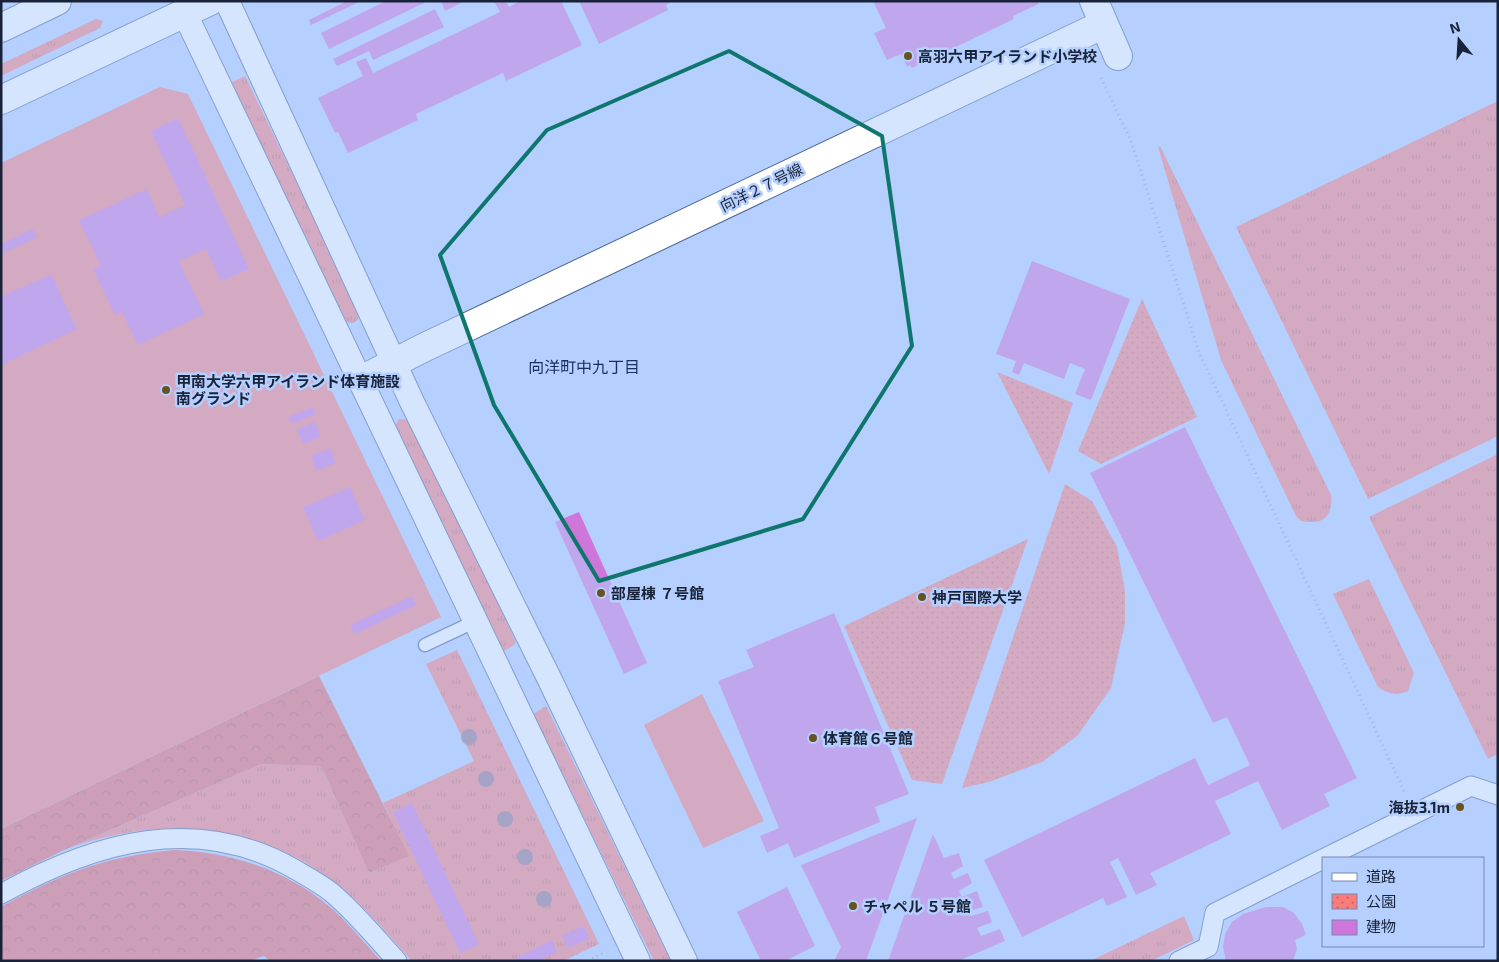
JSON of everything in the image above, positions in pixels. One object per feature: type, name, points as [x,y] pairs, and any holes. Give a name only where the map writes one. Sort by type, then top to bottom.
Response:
[{"type":"street","points":[[1,28],[57,1]]},
{"type":"street","points":[[1,100],[182,7],[210,1]]},
{"type":"street","points":[[226,1],[412,402],[549,678],[685,961]]},
{"type":"street","points":[[182,7],[638,961]]},
{"type":"street","points":[[1099,13],[1107,63]]},
{"type":"street","name":"向洋２７号線","points":[[361,380],[1099,13]]},
{"type":"street","points":[[1328,857],[1471,786],[1498,795]]},
{"type":"street","points":[[1,894],[53,869],[114,847],[149,839],[181,837],[210,840],[263,853],[330,891],[397,961]]},
{"type":"street","points":[[1179,961],[1208,947],[1215,913],[1322,860]]},
{"type":"lane","points":[[425,645],[476,621]]},
{"type":"path","points":[[1107,63],[1130,141],[1199,352],[1415,815]]},
{"type":"path","points":[[588,961],[612,949]]},
{"type":"highlighted area","points":[[729,51],[882,136],[912,346],[803,519],[599,581],[494,405],[440,255],[547,130]]},
{"type":"green space","points":[[96,19],[103,21],[100,28],[1,76],[1,64]]},
{"type":"green space","points":[[245,76],[359,311],[358,320],[353,323],[344,322],[228,84]]},
{"type":"green space","name":"甲南大学六甲アイランド体育施設 南グランド","points":[[160,87],[188,94],[441,617],[1,829],[1,163]]},
{"type":"green space","points":[[1498,101],[1498,436],[1368,499],[1236,227]]},
{"type":"green space","points":[[1160,146],[1331,495],[1328,514],[1320,521],[1301,521],[1296,516],[1221,360],[1158,147]]},
{"type":"green space","points":[[1142,299],[1197,417],[1101,464],[1078,451]]},
{"type":"green space","points":[[997,372],[1073,403],[1049,474]]},
{"type":"green space","points":[[399,419],[411,420],[516,642],[504,651],[499,648],[394,428]]},
{"type":"green space","points":[[1498,454],[1498,754],[1488,759],[1369,517]]},
{"type":"green space","points":[[1065,484],[1092,501],[1117,547],[1125,591],[1125,623],[1111,688],[1078,735],[1042,762],[989,782],[962,788]]},
{"type":"green space","points":[[1028,539],[942,784],[912,780],[844,626]]},
{"type":"green space","points":[[1369,579],[1414,673],[1408,691],[1404,693],[1392,694],[1378,687],[1333,594]]},
{"type":"green space","points":[[457,650],[599,944],[563,961],[412,961],[370,914],[335,882],[292,856],[261,843],[229,834],[163,829],[130,832],[97,839],[64,850],[261,764],[321,766],[369,873],[408,856],[383,803],[474,761],[426,664]]},
{"type":"green space","points":[[319,676],[409,856],[369,873],[321,766],[261,764],[64,850],[1,881],[1,829]]},
{"type":"green space","points":[[702,694],[764,821],[703,848],[644,725]]},
{"type":"green space","points":[[546,706],[671,961],[654,961],[533,714]]},
{"type":"green space","points":[[175,850],[221,855],[265,868],[286,878],[306,889],[325,903],[342,918],[381,961],[270,961],[264,956],[250,961],[1,961],[1,907],[44,885],[85,868],[127,857]]},
{"type":"green space","points":[[1184,916],[1194,940],[1151,961],[1090,961]]},
{"type":"building","points":[[347,1],[361,1],[311,25],[309,20]]},
{"type":"building","points":[[386,1],[428,1],[329,49],[321,33]]},
{"type":"building","points":[[441,1],[465,1],[445,11]]},
{"type":"building","points":[[494,1],[506,1],[509,7],[520,1],[561,1],[582,45],[506,81],[503,73],[416,114],[418,120],[348,153],[338,132],[335,133],[318,98],[363,76],[356,62],[366,58],[373,73],[500,12]]},
{"type":"building","points":[[579,1],[673,1],[666,5],[668,10],[599,44]]},
{"type":"building","points":[[873,1],[1037,1],[1039,4],[1013,16],[1014,19],[912,68],[910,65],[907,67],[901,54],[887,60],[874,33],[886,28]]},
{"type":"building","points":[[435,9],[444,27],[373,60],[369,51],[337,66],[333,59]]},
{"type":"building","points":[[178,118],[249,269],[221,281],[206,249],[179,261],[204,314],[138,345],[122,312],[115,315],[93,269],[101,266],[79,220],[147,189],[159,217],[185,205],[151,131]]},
{"type":"building","points":[[33,229],[37,237],[4,253],[1,244]]},
{"type":"building","points":[[1032,261],[1130,299],[1091,400],[1075,394],[1085,369],[1070,363],[1064,379],[1024,363],[1019,375],[1012,372],[1016,361],[996,354]]},
{"type":"building","points":[[51,274],[77,329],[1,365],[1,297]]},
{"type":"building","points":[[313,407],[316,414],[292,424],[288,417]]},
{"type":"building","points":[[315,422],[321,437],[303,444],[297,429]]},
{"type":"building","points":[[1185,427],[1357,778],[1324,794],[1330,806],[1282,830],[1258,781],[1215,801],[1231,834],[1150,873],[1157,885],[1136,895],[1118,858],[1110,862],[1127,897],[1107,906],[1103,898],[1022,937],[984,860],[1195,758],[1208,785],[1250,765],[1227,717],[1213,723],[1090,473]]},
{"type":"building","points":[[330,448],[336,463],[317,471],[311,456]]},
{"type":"building","points":[[350,487],[365,520],[318,541],[303,507]]},
{"type":"building","name":"部屋棟 ７号館","points":[[579,512],[647,663],[624,674],[555,522]]},
{"type":"building","points":[[412,596],[416,605],[355,634],[350,625]]},
{"type":"building","name":"体育館６号館","points":[[834,613],[909,794],[875,807],[880,822],[794,858],[788,843],[767,853],[760,836],[779,828],[718,681],[754,667],[746,650]]},
{"type":"building","points":[[412,803],[479,944],[460,953],[393,812]]},
{"type":"building","name":"チャペル ５号館","points":[[917,818],[866,961],[834,961],[841,947],[801,865]]},
{"type":"building","points":[[933,834],[944,858],[959,853],[963,866],[951,873],[954,879],[968,873],[972,883],[959,891],[962,897],[977,891],[983,907],[968,911],[971,916],[988,911],[992,922],[977,928],[981,936],[1000,929],[1005,941],[958,961],[888,961]]},
{"type":"building","points":[[787,887],[815,946],[785,961],[761,961],[737,912]]},
{"type":"building","points":[[1266,907],[1283,907],[1294,913],[1302,924],[1306,935],[1295,940],[1297,949],[1293,961],[1226,961],[1223,947],[1225,934],[1232,922],[1243,914]]},
{"type":"building","points":[[584,926],[589,939],[568,948],[562,936]]},
{"type":"building","points":[[552,940],[557,952],[538,961],[510,961]]},
{"type":"place","name":"高羽六甲アイランド小学校","points":[[908,56]]},
{"type":"place","name":"甲南大学六甲アイランド体育施設 南グランド","points":[[166,390]]},
{"type":"place","name":"部屋棟 ７号館","points":[[601,593]]},
{"type":"place","name":"神戸国際大学","points":[[922,597]]},
{"type":"place","name":"体育館６号館","points":[[813,738]]},
{"type":"place","name":"海抜3.1m","points":[[1460,807]]},
{"type":"place","name":"チャペル ５号館","points":[[853,906]]},
{"type":"district","name":"向洋町中九丁目","points":[[584,366]]}]
